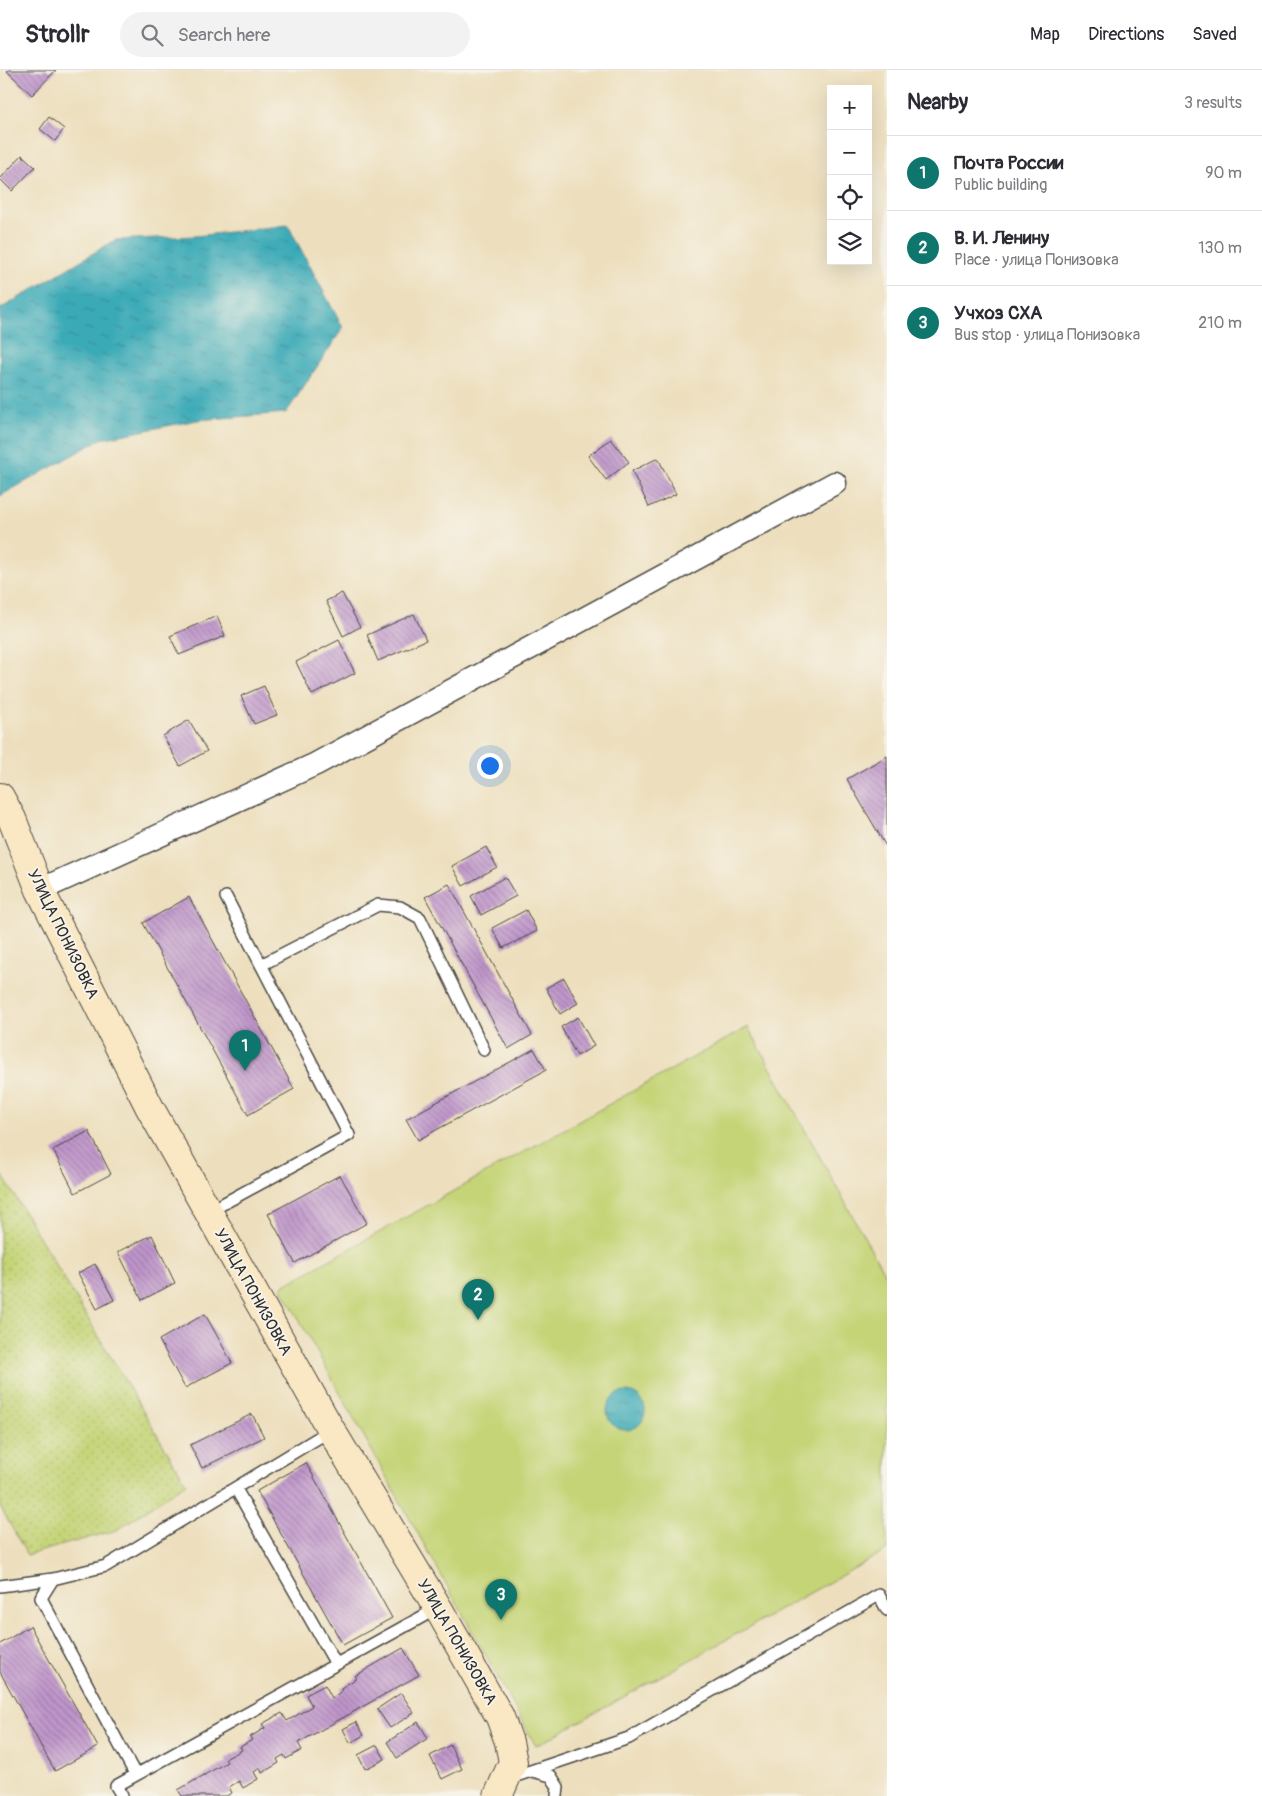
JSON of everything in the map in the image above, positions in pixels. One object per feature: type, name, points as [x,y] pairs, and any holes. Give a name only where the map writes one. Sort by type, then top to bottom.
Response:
[{"type":"main road","name":"УЛИЦА ПОНИЗОВКА","points":[[0,797],[12,819],[40,890],[150,1108],[331,1430],[438,1608],[500,1717],[509,1742],[513,1762],[512,1782]]},
{"type":"street","points":[[40,890],[316,764],[835,483]]},
{"type":"lane","points":[[208,1212],[349,1135],[226,897]]},
{"type":"lane","points":[[261,965],[378,905],[400,907],[420,918],[484,1050]]},
{"type":"lane","points":[[0,1586],[53,1579],[106,1566],[331,1430]]},
{"type":"lane","points":[[236,1489],[336,1664]]},
{"type":"lane","points":[[53,1579],[41,1598],[135,1774]]},
{"type":"lane","points":[[512,1782],[629,1738],[883,1592],[887,1610]]},
{"type":"lane","points":[[122,1796],[116,1791],[135,1774],[438,1608]]},
{"type":"lane","points":[[512,1782],[551,1776],[558,1787],[557,1796]]},
{"type":"green space","points":[[748,1027],[887,1278],[887,1550],[536,1746],[281,1287]]},
{"type":"green space","points":[[0,1171],[186,1483],[117,1530],[27,1555],[0,1506]]},
{"type":"water","points":[[288,225],[343,328],[286,413],[197,420],[101,439],[0,496],[0,309],[115,240],[196,236]]},
{"type":"water","points":[[626,1392],[640,1397],[645,1411],[640,1425],[626,1430],[612,1425],[607,1411],[612,1397]]},
{"type":"building","points":[[8,70],[56,70],[32,95]]},
{"type":"building","points":[[49,117],[64,129],[55,141],[40,129]]},
{"type":"building","points":[[22,155],[35,167],[12,191],[0,179]]},
{"type":"building","points":[[611,439],[629,462],[606,480],[588,456]]},
{"type":"building","points":[[658,458],[676,494],[649,507],[632,471]]},
{"type":"building","points":[[342,593],[360,627],[343,636],[326,601]]},
{"type":"building","points":[[414,614],[426,640],[378,661],[367,635]]},
{"type":"building","points":[[217,616],[225,636],[179,655],[170,636]]},
{"type":"building","points":[[339,640],[355,673],[312,695],[296,662]]},
{"type":"building","points":[[264,686],[277,715],[254,724],[241,696]]},
{"type":"building","points":[[189,720],[207,751],[180,766],[163,736]]},
{"type":"building","points":[[887,756],[887,848],[847,779]]},
{"type":"building","points":[[486,847],[497,867],[463,886],[452,866]]},
{"type":"building","points":[[505,877],[516,896],[481,915],[471,896]]},
{"type":"building","points":[[449,884],[532,1035],[508,1049],[425,897]]},
{"type":"building","points":[[189,897],[294,1089],[248,1115],[143,923]]},
{"type":"building","points":[[526,910],[537,931],[503,948],[492,928]]},
{"type":"building","points":[[564,978],[578,1003],[560,1014],[546,988]]},
{"type":"building","points":[[578,1017],[594,1046],[577,1056],[561,1027]]},
{"type":"building","points":[[534,1049],[546,1070],[418,1140],[406,1119]]},
{"type":"building","points":[[89,1131],[111,1174],[75,1193],[53,1150]]},
{"type":"building","points":[[340,1175],[367,1223],[295,1263],[268,1214]]},
{"type":"building","points":[[152,1235],[175,1283],[142,1300],[118,1252]]},
{"type":"building","points":[[95,1264],[114,1300],[97,1309],[78,1273]]},
{"type":"building","points":[[205,1314],[232,1363],[185,1388],[159,1340]]},
{"type":"building","points":[[252,1414],[264,1437],[202,1468],[190,1445]]},
{"type":"building","points":[[306,1463],[392,1618],[343,1645],[257,1491]]},
{"type":"building","points":[[30,1626],[98,1747],[55,1771],[0,1672],[0,1644]]},
{"type":"building","points":[[403,1648],[419,1675],[298,1743],[302,1750],[286,1759],[284,1755],[277,1759],[279,1763],[262,1773],[260,1768],[254,1772],[258,1779],[243,1788],[239,1781],[229,1787],[232,1793],[226,1796],[182,1796],[178,1790],[227,1762],[225,1759],[242,1750],[240,1747],[252,1740],[250,1737],[265,1728],[262,1724],[282,1713],[287,1721],[312,1706],[306,1695],[325,1685],[332,1698],[342,1691],[341,1688],[357,1678],[355,1676]]},
{"type":"building","points":[[401,1693],[414,1713],[390,1728],[377,1709]]},
{"type":"building","points":[[356,1722],[364,1735],[350,1743],[343,1729]]},
{"type":"building","points":[[418,1722],[428,1738],[397,1758],[387,1742]]},
{"type":"building","points":[[377,1745],[385,1759],[365,1769],[358,1755]]},
{"type":"building","points":[[450,1745],[462,1769],[442,1779],[430,1756]]},
{"type":"place","name":"Почта России","points":[[245,1071]]},
{"type":"place","name":"В. И. Ленину","points":[[478,1320]]},
{"type":"place","name":"Учхоз СХА","points":[[501,1620]]}]
